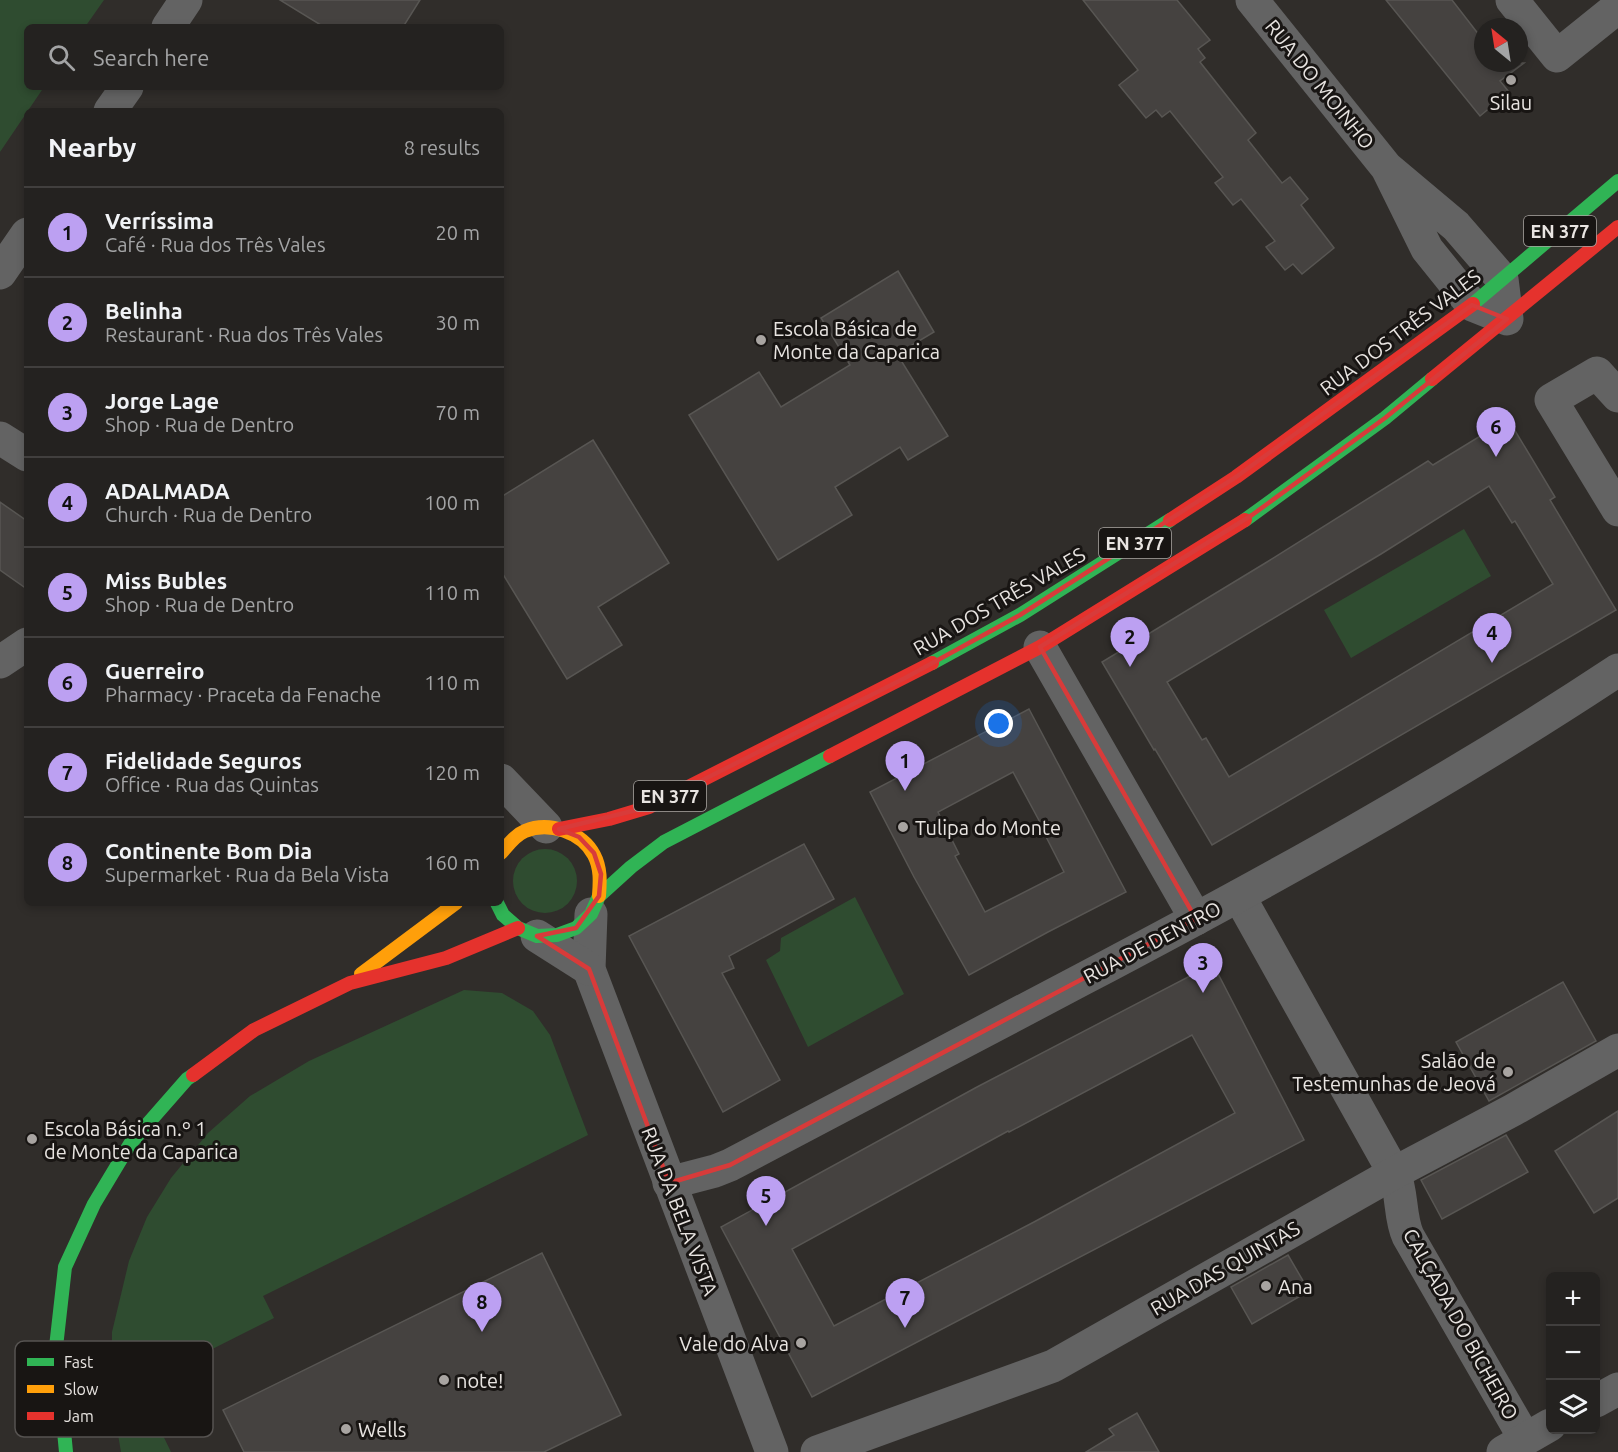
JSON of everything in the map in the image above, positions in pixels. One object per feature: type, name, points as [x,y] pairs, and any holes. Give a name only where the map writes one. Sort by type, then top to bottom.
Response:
[{"type":"main road","name":"RUA DOS TRÊS VALES","points":[[504,849],[509,842],[526,831],[609,819],[649,807],[905,678],[1020,615],[1236,477],[1472,304],[1618,181]]},
{"type":"main road","name":"EN 377","points":[[350,983],[446,958],[527,932],[557,935],[576,928],[631,867],[664,842],[1040,647],[1252,515],[1385,418],[1618,227]]},
{"type":"main road","points":[[552,828],[579,837],[594,853],[601,874],[595,905]]},
{"type":"main road","name":"EN 377","points":[[57,1341],[65,1267],[94,1204],[130,1144],[187,1079],[254,1030],[350,983],[452,906]]},
{"type":"main road","points":[[498,906],[503,915],[527,932]]},
{"type":"main road","name":"EN 377","points":[[65,1437],[66,1452]]},
{"type":"street","points":[[170,24],[186,0]]},
{"type":"street","name":"RUA DO MOINHO","points":[[1252,0],[1387,168],[1456,226],[1502,279]]},
{"type":"street","points":[[1512,0],[1557,56],[1618,7]]},
{"type":"street","points":[[113,108],[125,90]]},
{"type":"street","name":"RUA DO MOINHO","points":[[1387,168],[1427,249],[1472,304],[1507,318]]},
{"type":"street","points":[[0,273],[24,238]]},
{"type":"street","points":[[1502,279],[1507,318]]},
{"type":"street","points":[[1618,396],[1597,373],[1551,400],[1618,510]]},
{"type":"street","points":[[0,438],[24,452]]},
{"type":"street","points":[[1040,647],[1196,919]]},
{"type":"street","name":"RUA DE DENTRO","points":[[669,1183],[730,1165],[1239,896],[1404,803],[1522,732],[1618,670]]},
{"type":"street","points":[[504,783],[552,828]]},
{"type":"street","name":"CALÇADA DO BICHEIRO","points":[[1239,896],[1394,1173],[1408,1236],[1526,1439]]},
{"type":"street","name":"RUA DA BELA VISTA","points":[[595,905],[589,969],[772,1452]]},
{"type":"street","points":[[527,932],[589,969]]},
{"type":"street","name":"RUA DAS QUINTAS","points":[[817,1452],[1053,1366],[1394,1173],[1513,1110],[1618,1050]]},
{"type":"street","points":[[1600,1399],[1618,1390]]},
{"type":"highlighted area","points":[[1472,305],[1507,319],[1385,418],[1252,515],[1040,647],[1196,919],[730,1165],[669,1183],[589,969],[537,936],[576,928],[599,896],[601,874],[594,853],[579,837],[559,829],[649,807],[905,678],[1020,615],[1236,477]]},
{"type":"green space","points":[[0,0],[104,0],[87,24],[24,24],[24,90],[42,90],[30,108],[24,108],[24,117],[0,152]]},
{"type":"green space","points":[[1464,529],[1491,576],[1351,658],[1324,610]]},
{"type":"green space","points":[[545,849],[563,855],[571,863],[577,881],[571,899],[563,907],[545,913],[527,907],[519,899],[513,881],[519,863],[527,855]]},
{"type":"green space","points":[[855,897],[904,994],[808,1047],[766,960],[780,951],[781,938]]},
{"type":"green space","points":[[464,990],[502,993],[533,1011],[550,1035],[588,1135],[263,1296],[274,1318],[213,1349],[213,1341],[112,1341],[112,1332],[129,1261],[147,1217],[171,1178],[208,1133],[250,1096],[309,1061]]},
{"type":"green space","points":[[118,1437],[164,1437],[171,1452],[121,1452]]},
{"type":"building","points":[[280,0],[420,0],[405,24],[319,24]]},
{"type":"building","points":[[1083,0],[1177,0],[1210,40],[1198,49],[1205,58],[1200,62],[1256,133],[1248,140],[1282,183],[1290,177],[1308,199],[1301,205],[1334,248],[1302,274],[1293,264],[1285,270],[1266,247],[1275,241],[1241,199],[1233,205],[1215,183],[1223,177],[1170,111],[1162,117],[1156,110],[1146,118],[1119,85],[1138,70]]},
{"type":"building","points":[[1386,0],[1452,0],[1474,28],[1474,72],[1512,72],[1500,81],[1509,92],[1480,116]]},
{"type":"building","points":[[898,271],[934,332],[897,354],[948,436],[908,460],[900,447],[835,487],[852,515],[778,560],[689,415],[759,372],[781,407],[850,365],[821,318]]},
{"type":"building","points":[[1508,419],[1555,497],[1550,500],[1616,610],[1212,845],[1102,662],[1428,461],[1433,465]],"holes":[[[1489,486],[1512,523],[1515,521],[1553,584],[1229,777],[1206,738],[1202,740],[1167,682],[1381,554]]]},
{"type":"building","points":[[593,440],[669,563],[598,607],[622,645],[567,679],[504,576],[504,495]]},
{"type":"building","points":[[0,502],[24,519],[24,587],[0,570]]},
{"type":"building","points":[[1029,709],[1126,892],[969,975],[870,792]],"holes":[[[1013,772],[1064,872],[985,912],[955,856],[959,854],[938,812]]]},
{"type":"building","points":[[804,844],[834,899],[729,956],[734,968],[722,973],[780,1080],[723,1112],[629,936]]},
{"type":"building","points":[[1213,964],[1304,1140],[812,1397],[721,1227],[977,1087]],"holes":[[[1192,1035],[1235,1113],[1034,1222],[834,1326],[792,1249],[1008,1131]]]},
{"type":"building","name":"Salão de Testemunhas de Jeová","points":[[1563,982],[1596,1041],[1489,1101],[1456,1042]]},
{"type":"building","points":[[1618,1111],[1618,1198],[1594,1213],[1555,1151]]},
{"type":"building","points":[[1506,1135],[1528,1172],[1442,1219],[1421,1180]]},
{"type":"building","points":[[542,1253],[621,1415],[544,1452],[244,1452],[223,1410]]},
{"type":"building","points":[[1288,1255],[1309,1291],[1252,1324],[1231,1287]]},
{"type":"building","points":[[1137,1413],[1159,1452],[1086,1452],[1114,1435],[1109,1429]]},
{"type":"traffic: fast","points":[[1473,304],[1618,181]]},
{"type":"traffic: fast","points":[[1245,520],[1385,418],[1432,379]]},
{"type":"traffic: fast","points":[[932,663],[1020,615],[1170,520]]},
{"type":"traffic: fast","points":[[498,906],[503,915],[518,928],[537,936],[557,935],[576,928],[591,914],[599,896],[631,867],[664,842],[830,756]]},
{"type":"traffic: fast","points":[[57,1341],[65,1267],[94,1204],[130,1144],[193,1075]]},
{"type":"traffic: fast","points":[[65,1437],[66,1452]]},
{"type":"traffic: slow","points":[[504,849],[518,835],[534,828],[554,828],[573,835],[582,840],[594,855],[600,875],[599,896]]},
{"type":"traffic: slow","points":[[361,974],[452,906]]},
{"type":"traffic: jam","points":[[1432,379],[1618,227]]},
{"type":"traffic: jam","points":[[1170,520],[1236,477],[1473,304]]},
{"type":"traffic: jam","points":[[830,756],[1040,647],[1245,520]]},
{"type":"traffic: jam","points":[[559,829],[609,819],[649,807],[932,663]]},
{"type":"traffic: jam","points":[[193,1075],[254,1030],[350,983],[446,958],[518,928]]},
{"type":"place","name":"Silau","points":[[1511,80]]},
{"type":"place","name":"Escola Básica de Monte da Caparica","points":[[761,340]]},
{"type":"place","name":"Guerreiro","points":[[1496,457]]},
{"type":"place","name":"ADALMADA","points":[[1492,663]]},
{"type":"place","name":"Belinha","points":[[1130,667]]},
{"type":"place","name":"Verríssima","points":[[905,791]]},
{"type":"place","name":"Tulipa do Monte","points":[[903,827]]},
{"type":"place","name":"Jorge Lage","points":[[1203,993]]},
{"type":"place","name":"Salão de Testemunhas de Jeová","points":[[1508,1072]]},
{"type":"place","name":"Escola Básica n.º 1 de Monte da Caparica","points":[[32,1139]]},
{"type":"place","name":"Miss Bubles","points":[[766,1226]]},
{"type":"place","name":"Ana","points":[[1266,1286]]},
{"type":"place","name":"Fidelidade Seguros","points":[[905,1328]]},
{"type":"place","name":"Continente Bom Dia","points":[[482,1332]]},
{"type":"place","name":"Vale do Alva","points":[[801,1343]]},
{"type":"place","name":"note!","points":[[444,1380]]},
{"type":"place","name":"Wells","points":[[346,1429]]}]
